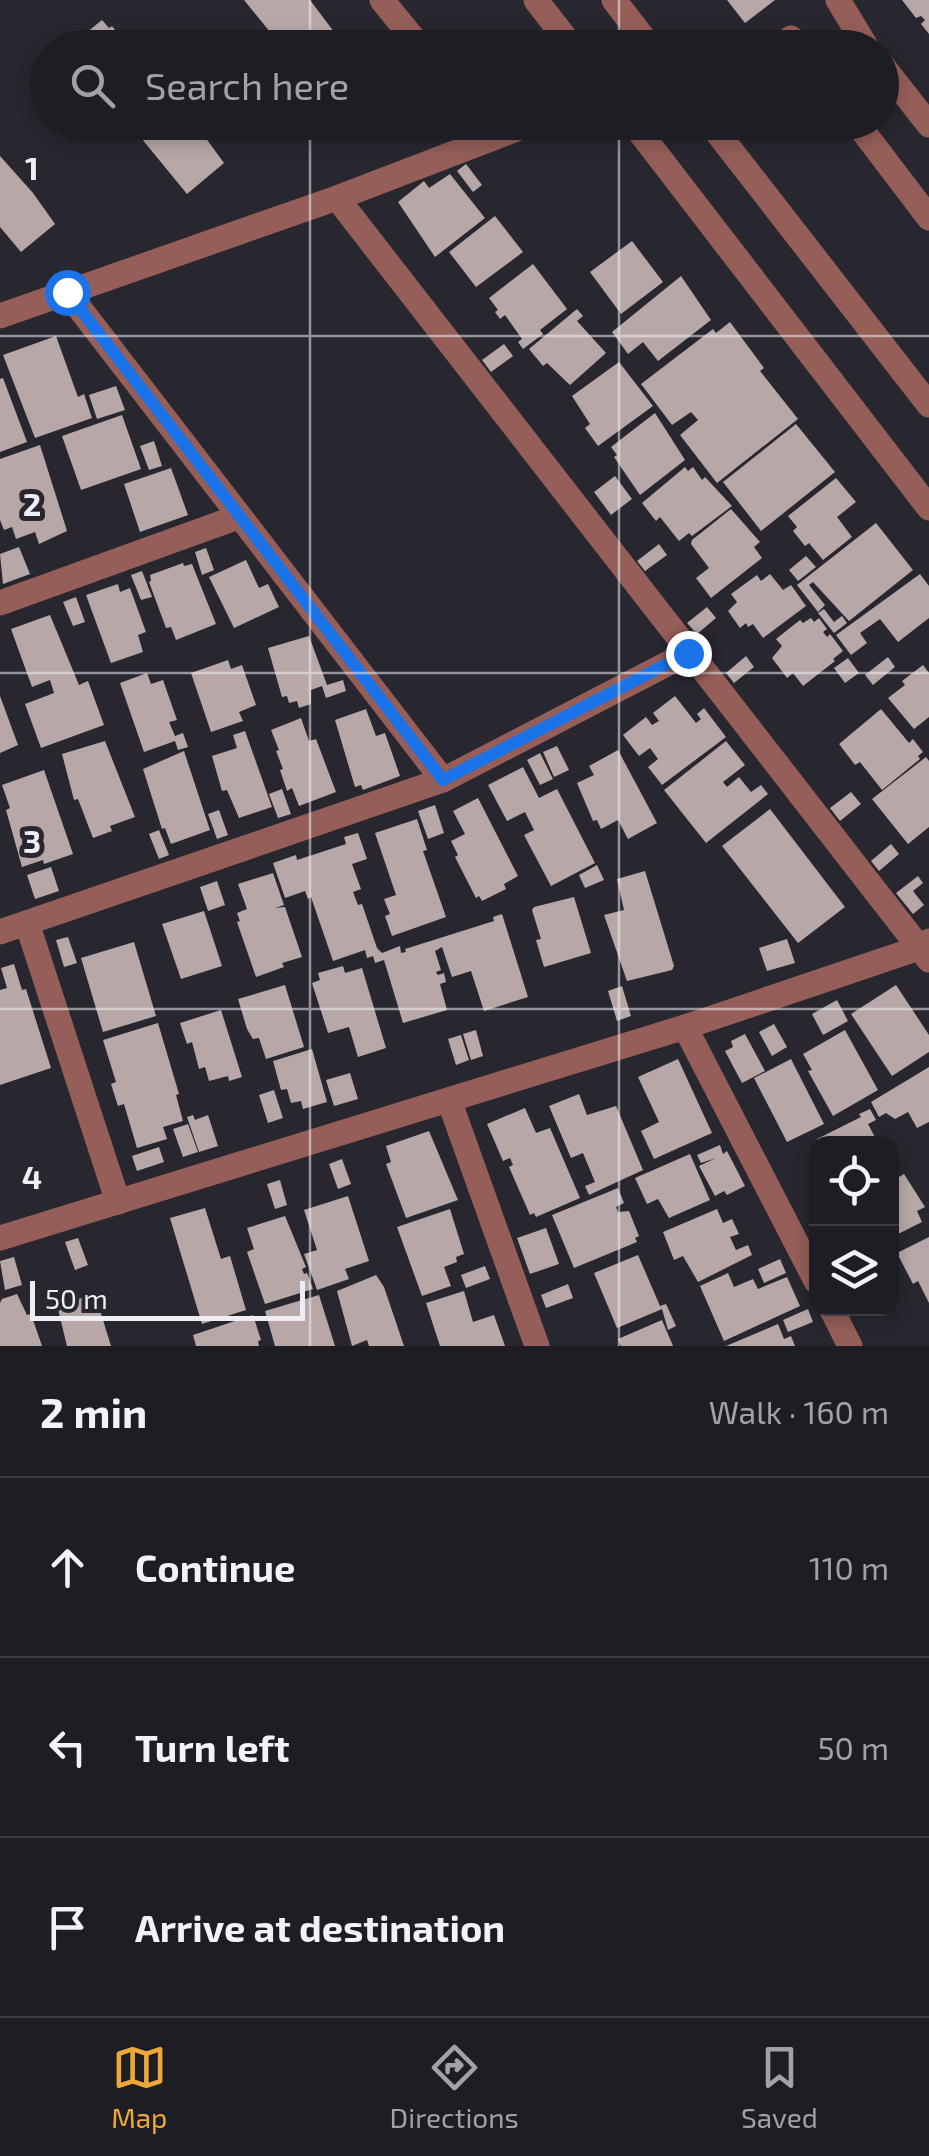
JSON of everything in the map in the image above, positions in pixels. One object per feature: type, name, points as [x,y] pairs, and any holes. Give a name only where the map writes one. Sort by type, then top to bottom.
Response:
[{"type":"street","points":[[382,0],[406,30]]},
{"type":"street","points":[[536,0],[560,30]]},
{"type":"street","points":[[614,0],[637,30]]},
{"type":"street","points":[[838,0],[855,30]]},
{"type":"street","points":[[899,87],[929,125]]},
{"type":"street","points":[[0,316],[337,198],[468,140]]},
{"type":"street","points":[[646,140],[929,508]]},
{"type":"street","points":[[724,140],[929,405]]},
{"type":"street","points":[[870,140],[929,218]]},
{"type":"street","points":[[0,1238],[926,950],[688,653],[337,198]]},
{"type":"street","points":[[67,292],[443,780]]},
{"type":"street","points":[[0,603],[238,517]]},
{"type":"street","points":[[0,932],[443,780],[688,653]]},
{"type":"street","points":[[27,922],[118,1202]]},
{"type":"street","points":[[684,1027],[809,1268]]},
{"type":"street","points":[[449,1100],[537,1346]]},
{"type":"street","points":[[835,1316],[850,1346]]},
{"type":"building","points":[[244,0],[310,0],[332,30],[268,30]]},
{"type":"building","points":[[727,0],[775,0],[745,23]]},
{"type":"building","points":[[902,0],[929,0],[929,34],[921,24],[925,20],[921,16],[916,18]]},
{"type":"building","points":[[102,20],[115,30],[90,30]]},
{"type":"building","points":[[143,140],[207,140],[224,163],[187,194]]},
{"type":"building","points":[[0,156],[55,224],[21,252],[0,227]]},
{"type":"building","points":[[466,164],[482,185],[473,192],[457,171]]},
{"type":"building","points":[[450,174],[485,218],[435,257],[398,202],[424,181],[429,188]]},
{"type":"building","points":[[495,216],[523,252],[476,287],[449,252]]},
{"type":"building","points":[[632,241],[663,282],[621,314],[590,272]]},
{"type":"building","points":[[533,264],[567,309],[523,349],[518,342],[522,339],[505,315],[500,319],[489,298]]},
{"type":"building","points":[[681,276],[711,320],[658,361],[643,342],[628,354],[612,332]]},
{"type":"building","points":[[577,309],[583,316],[577,321],[606,353],[570,385],[547,363],[543,366],[529,349]]},
{"type":"building","points":[[730,322],[764,368],[760,371],[798,419],[717,483],[680,435],[698,420],[691,412],[672,425],[641,384],[713,329],[716,333]]},
{"type":"building","points":[[56,336],[78,397],[84,394],[92,418],[35,438],[3,355]]},
{"type":"building","points":[[504,344],[513,356],[491,372],[482,360]]},
{"type":"building","points":[[619,362],[653,406],[598,446],[585,428],[590,424],[572,396]]},
{"type":"building","points":[[3,378],[27,442],[0,452],[0,379]]},
{"type":"building","points":[[116,386],[125,410],[97,419],[89,395]]},
{"type":"building","points":[[655,413],[685,460],[640,495],[611,447]]},
{"type":"building","points":[[122,415],[141,469],[81,490],[62,436]]},
{"type":"building","points":[[796,424],[835,472],[761,531],[723,482]]},
{"type":"building","points":[[154,441],[162,466],[149,470],[140,446]]},
{"type":"building","points":[[40,445],[67,531],[39,544],[35,532],[16,539],[12,527],[4,530],[0,520],[0,459]]},
{"type":"building","points":[[685,467],[688,471],[693,467],[732,506],[679,541],[660,517],[656,521],[642,503]]},
{"type":"building","points":[[171,468],[188,515],[140,532],[124,484]]},
{"type":"building","points":[[615,476],[632,499],[611,515],[594,492]]},
{"type":"building","points":[[836,478],[856,502],[837,517],[852,537],[823,560],[793,531],[797,527],[788,516]]},
{"type":"building","points":[[731,509],[760,542],[754,547],[762,558],[711,598],[696,578],[709,568],[691,544]]},
{"type":"building","points":[[876,523],[913,570],[849,621],[813,582],[809,585],[825,605],[818,612],[797,585]]},
{"type":"building","points":[[659,544],[667,555],[645,571],[637,561]]},
{"type":"building","points":[[19,547],[30,574],[3,584],[0,554]]},
{"type":"building","points":[[206,548],[214,570],[202,575],[195,552]]},
{"type":"building","points":[[806,556],[816,567],[798,581],[789,570]]},
{"type":"building","points":[[246,560],[259,588],[268,584],[279,607],[234,628],[209,577]]},
{"type":"building","points":[[183,563],[192,564],[216,624],[176,640],[171,627],[166,628],[149,582],[150,575]]},
{"type":"building","points":[[142,571],[152,597],[141,600],[131,575]]},
{"type":"building","points":[[770,574],[783,590],[791,585],[806,606],[763,638],[753,624],[748,627],[746,623],[740,628],[728,611],[737,602],[731,594],[757,575],[761,581]]},
{"type":"building","points":[[920,574],[929,586],[929,618],[898,642],[880,619],[860,633],[867,643],[851,655],[836,635]]},
{"type":"building","points":[[118,584],[120,592],[130,588],[146,632],[138,635],[143,652],[111,663],[86,595]]},
{"type":"building","points":[[76,597],[85,622],[73,626],[63,602]]},
{"type":"building","points":[[707,607],[716,618],[697,634],[687,623]]},
{"type":"building","points":[[824,609],[834,622],[842,616],[847,623],[834,633],[818,613]]},
{"type":"building","points":[[50,615],[79,685],[88,681],[104,725],[41,748],[25,704],[54,693],[50,680],[32,687],[11,629]]},
{"type":"building","points":[[811,618],[814,622],[819,618],[827,629],[823,632],[827,637],[830,634],[843,651],[803,686],[793,673],[787,678],[772,658],[782,646],[776,639],[800,620],[803,623]]},
{"type":"building","points":[[309,636],[327,685],[343,680],[346,691],[326,698],[322,686],[311,690],[311,704],[299,708],[297,701],[289,703],[287,696],[282,697],[268,648]]},
{"type":"building","points":[[746,656],[754,667],[734,683],[726,673]]},
{"type":"building","points":[[888,657],[895,667],[873,685],[865,675]]},
{"type":"building","points":[[848,658],[859,673],[845,683],[834,668]]},
{"type":"building","points":[[228,660],[231,669],[242,665],[256,705],[239,712],[243,721],[211,732],[191,673]]},
{"type":"building","points":[[923,665],[929,673],[929,717],[914,729],[888,698]]},
{"type":"building","points":[[147,673],[151,684],[163,680],[177,720],[169,722],[175,736],[183,733],[188,747],[178,750],[175,741],[144,752],[120,683]]},
{"type":"building","points":[[0,696],[18,745],[0,753]]},
{"type":"building","points":[[675,696],[696,723],[701,719],[697,714],[704,708],[726,737],[662,785],[648,767],[658,759],[650,748],[639,756],[623,735],[646,717],[652,725],[659,721],[653,713]]},
{"type":"building","points":[[366,709],[376,736],[385,733],[400,776],[363,790],[361,785],[355,787],[335,720]]},
{"type":"building","points":[[881,709],[909,743],[913,739],[923,752],[918,756],[920,759],[882,790],[860,762],[855,765],[839,744]]},
{"type":"building","points":[[301,718],[309,741],[316,739],[336,792],[299,806],[292,788],[287,791],[271,730]]},
{"type":"building","points":[[245,731],[272,807],[239,818],[227,790],[222,791],[212,756],[237,748],[233,735]]},
{"type":"building","points":[[105,741],[135,817],[110,826],[112,831],[93,838],[78,799],[74,800],[62,754]]},
{"type":"building","points":[[726,741],[745,765],[723,782],[727,787],[739,777],[751,792],[761,785],[768,794],[706,843],[664,790]]},
{"type":"building","points":[[557,746],[569,770],[554,777],[543,752]]},
{"type":"building","points":[[618,750],[657,823],[628,839],[618,820],[601,829],[597,820],[593,821],[577,783],[594,775],[589,766]]},
{"type":"building","points":[[184,751],[210,830],[171,844],[165,828],[162,829],[143,769]]},
{"type":"building","points":[[540,753],[553,779],[540,785],[527,760]]},
{"type":"building","points":[[926,757],[929,827],[908,844],[872,799]]},
{"type":"building","points":[[523,767],[539,798],[557,789],[595,863],[551,886],[524,835],[534,830],[525,812],[507,821],[488,785]]},
{"type":"building","points":[[44,770],[73,854],[22,867],[2,785]]},
{"type":"building","points":[[282,789],[291,814],[278,818],[269,794]]},
{"type":"building","points":[[851,792],[861,804],[840,821],[830,808]]},
{"type":"building","points":[[478,798],[518,876],[504,884],[506,889],[482,901],[479,896],[476,898],[451,841],[465,834],[453,811]]},
{"type":"building","points":[[435,805],[444,833],[428,839],[418,811]]},
{"type":"building","points":[[770,809],[845,907],[798,943],[722,846]]},
{"type":"building","points":[[219,810],[228,835],[217,839],[208,814]]},
{"type":"building","points":[[417,819],[427,850],[423,851],[446,917],[392,936],[384,899],[396,895],[375,833]]},
{"type":"building","points":[[159,830],[169,855],[159,859],[149,834]]},
{"type":"building","points":[[358,833],[367,859],[352,864],[361,889],[353,892],[382,953],[400,946],[401,953],[406,952],[405,949],[494,921],[493,917],[502,914],[528,997],[484,1011],[471,971],[452,977],[442,947],[435,951],[441,970],[436,972],[444,973],[446,982],[440,984],[447,1010],[403,1023],[384,960],[375,963],[373,956],[367,958],[365,950],[333,961],[311,897],[308,899],[305,891],[285,898],[273,863],[296,855],[297,860],[346,844],[344,837]]},
{"type":"building","points":[[891,844],[899,854],[879,871],[871,861]]},
{"type":"building","points":[[597,865],[604,880],[585,888],[579,875]]},
{"type":"building","points":[[51,867],[59,891],[35,899],[27,875]]},
{"type":"building","points":[[645,871],[674,966],[672,970],[627,981],[604,915],[624,910],[617,879]]},
{"type":"building","points":[[273,873],[284,905],[275,908],[285,907],[302,957],[256,977],[237,922],[237,913],[247,909],[238,884]]},
{"type":"building","points":[[918,876],[923,883],[913,891],[924,905],[913,914],[896,893]]},
{"type":"building","points":[[217,881],[225,905],[208,911],[200,887]]},
{"type":"building","points":[[574,897],[591,953],[544,967],[532,910]]},
{"type":"building","points":[[204,911],[222,966],[181,979],[162,924]]},
{"type":"building","points":[[68,937],[77,963],[64,967],[56,940]]},
{"type":"building","points":[[787,939],[795,963],[767,971],[759,948]]},
{"type":"building","points":[[134,942],[156,1016],[103,1032],[81,958]]},
{"type":"building","points":[[14,964],[51,1068],[0,1085],[0,990],[7,988],[1,968]]},
{"type":"building","points":[[343,966],[345,973],[362,968],[386,1048],[358,1057],[349,1027],[328,1033],[312,983],[320,980],[318,973]]},
{"type":"building","points":[[285,985],[304,1047],[266,1059],[259,1038],[253,1039],[247,1029],[238,999]]},
{"type":"building","points":[[896,985],[929,1035],[929,1052],[892,1076],[851,1014]]},
{"type":"building","points":[[622,986],[631,1016],[617,1021],[608,991]]},
{"type":"building","points":[[837,1000],[848,1021],[823,1035],[812,1014]]},
{"type":"building","points":[[221,1010],[242,1077],[209,1081],[205,1067],[199,1069],[192,1042],[187,1044],[180,1023]]},
{"type":"building","points":[[158,1023],[183,1121],[163,1127],[167,1139],[137,1148],[124,1104],[118,1106],[111,1084],[116,1082],[103,1040]]},
{"type":"building","points":[[774,1024],[787,1047],[772,1056],[759,1032]]},
{"type":"building","points":[[476,1030],[483,1056],[471,1060],[463,1034]]},
{"type":"building","points":[[845,1030],[878,1090],[833,1116],[803,1054]]},
{"type":"building","points":[[745,1034],[765,1071],[742,1083],[725,1051],[733,1047],[731,1041]]},
{"type":"building","points":[[461,1035],[469,1060],[456,1065],[448,1039]]},
{"type":"building","points":[[312,1049],[327,1102],[303,1109],[301,1101],[291,1103],[287,1089],[281,1090],[273,1061]]},
{"type":"building","points":[[678,1059],[712,1133],[654,1159],[641,1131],[659,1122],[638,1077]]},
{"type":"building","points":[[791,1059],[824,1124],[787,1142],[754,1078]]},
{"type":"building","points":[[929,1067],[929,1122],[917,1128],[908,1112],[895,1119],[886,1113],[879,1117],[871,1102]]},
{"type":"building","points":[[350,1073],[358,1099],[334,1106],[326,1080]]},
{"type":"building","points":[[274,1090],[283,1118],[268,1123],[259,1095]]},
{"type":"building","points":[[579,1094],[587,1115],[616,1106],[643,1170],[589,1195],[585,1186],[595,1182],[583,1153],[571,1158],[549,1106]]},
{"type":"building","points":[[525,1108],[536,1133],[550,1128],[580,1198],[536,1217],[534,1213],[530,1215],[509,1167],[513,1165],[510,1158],[503,1161],[487,1124]]},
{"type":"building","points":[[870,1109],[876,1120],[868,1124],[874,1136],[823,1136],[861,1117],[859,1114]]},
{"type":"building","points":[[193,1115],[195,1120],[208,1115],[218,1146],[199,1152],[187,1117]]},
{"type":"building","points":[[188,1124],[198,1152],[183,1157],[173,1129]]},
{"type":"building","points":[[429,1131],[458,1200],[406,1218],[386,1164],[391,1162],[386,1146]]},
{"type":"building","points":[[720,1145],[745,1186],[715,1196],[699,1166],[716,1158],[701,1163],[697,1155]]},
{"type":"building","points":[[159,1147],[164,1162],[137,1171],[132,1156]]},
{"type":"building","points":[[690,1154],[710,1200],[669,1218],[658,1199],[647,1204],[635,1178]]},
{"type":"building","points":[[342,1159],[351,1184],[338,1189],[329,1164]]},
{"type":"building","points":[[904,1174],[925,1207],[917,1211],[922,1222],[899,1234],[899,1226],[899,1177]]},
{"type":"building","points":[[280,1180],[287,1205],[275,1209],[267,1184]]},
{"type":"building","points":[[618,1188],[624,1203],[616,1207],[618,1212],[629,1211],[639,1236],[635,1238],[637,1242],[574,1268],[552,1215]]},
{"type":"building","points":[[348,1196],[369,1261],[345,1269],[349,1279],[317,1290],[304,1254],[317,1250],[304,1210]]},
{"type":"building","points":[[205,1208],[221,1259],[230,1256],[246,1310],[202,1324],[170,1218]]},
{"type":"building","points":[[450,1209],[464,1254],[444,1267],[451,1286],[422,1296],[397,1227]]},
{"type":"building","points":[[717,1209],[723,1223],[732,1219],[739,1234],[730,1237],[736,1250],[748,1245],[752,1255],[698,1282],[683,1256],[674,1260],[663,1232]]},
{"type":"building","points":[[285,1216],[306,1267],[302,1269],[313,1289],[265,1304],[247,1252],[254,1249],[247,1228]]},
{"type":"building","points":[[546,1228],[559,1264],[530,1274],[517,1238]]},
{"type":"building","points":[[929,1237],[929,1303],[918,1281],[913,1284],[899,1252]]},
{"type":"building","points":[[78,1238],[88,1265],[75,1270],[65,1242]]},
{"type":"building","points":[[638,1255],[660,1306],[666,1304],[676,1326],[668,1330],[662,1309],[617,1328],[594,1273]]},
{"type":"building","points":[[14,1257],[22,1285],[5,1290],[0,1261]]},
{"type":"building","points":[[780,1259],[786,1273],[764,1283],[758,1269]]},
{"type":"building","points":[[485,1266],[490,1279],[466,1288],[461,1275]]},
{"type":"building","points":[[728,1273],[734,1287],[753,1279],[758,1289],[787,1277],[800,1306],[724,1341],[700,1286]]},
{"type":"building","points":[[376,1275],[384,1287],[404,1346],[369,1346],[367,1340],[352,1346],[337,1291]]},
{"type":"building","points":[[568,1284],[573,1298],[546,1308],[541,1295]]},
{"type":"building","points":[[464,1291],[473,1322],[494,1315],[505,1346],[440,1346],[426,1303]]},
{"type":"building","points":[[17,1294],[27,1315],[31,1314],[42,1346],[0,1346],[0,1303]]},
{"type":"building","points":[[95,1294],[111,1346],[67,1346],[57,1305]]},
{"type":"building","points":[[319,1295],[335,1346],[275,1346],[265,1311]]},
{"type":"building","points":[[808,1309],[813,1322],[788,1332],[783,1320]]},
{"type":"building","points":[[253,1315],[261,1340],[259,1346],[196,1346],[193,1335]]},
{"type":"building","points":[[662,1320],[673,1346],[621,1346],[618,1339]]},
{"type":"building","points":[[778,1324],[784,1339],[791,1336],[795,1346],[726,1346]]},
{"type":"route","points":[[67,292],[443,780],[688,653]]}]
